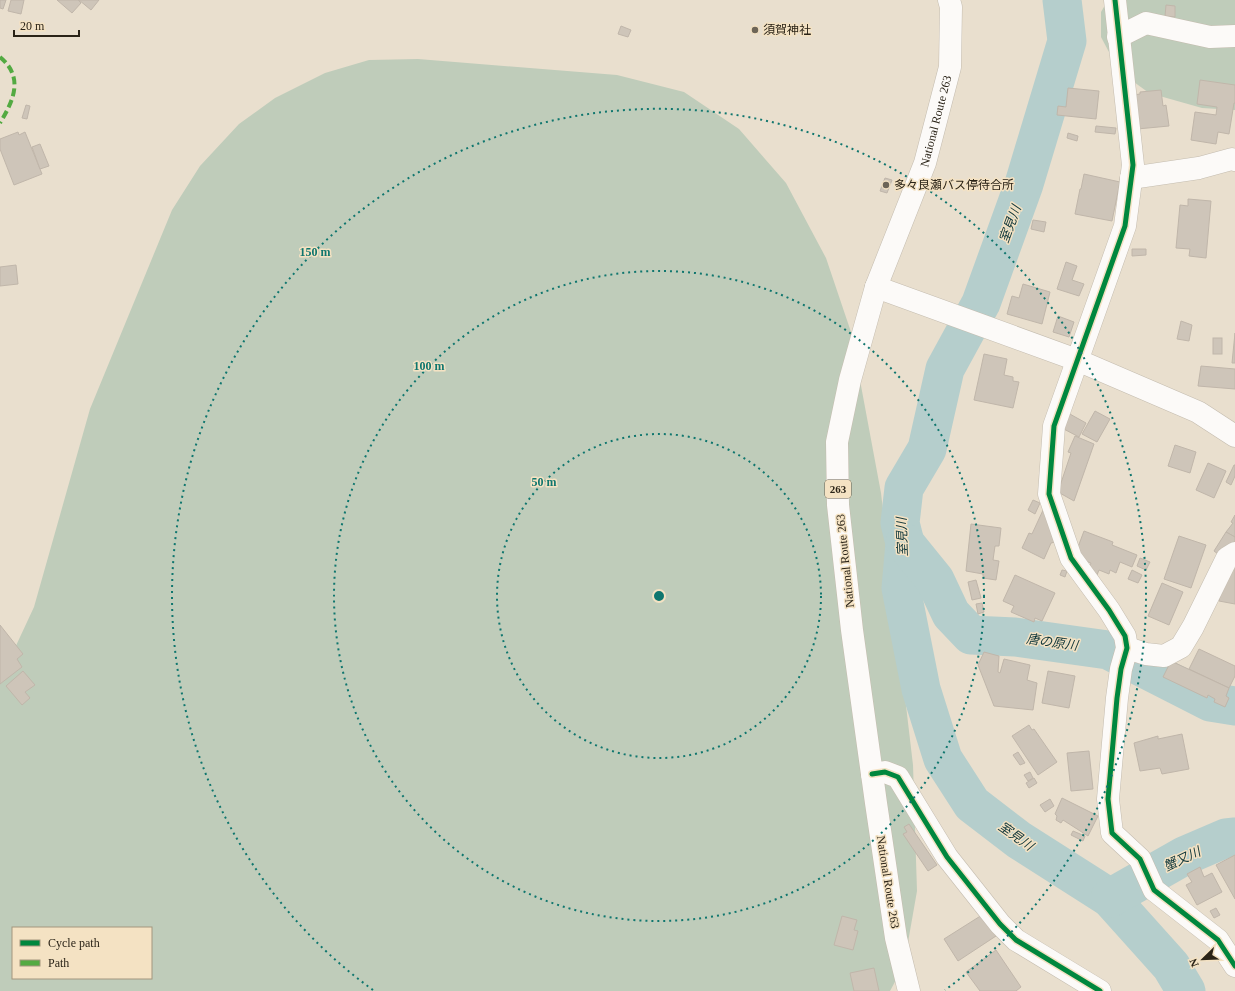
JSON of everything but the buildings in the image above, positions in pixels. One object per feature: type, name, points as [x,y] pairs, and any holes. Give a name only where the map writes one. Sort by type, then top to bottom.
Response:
[{"type":"main road","name":"National Route 263","points":[[909,991],[896,938],[852,630],[838,505],[837,442],[850,380],[884,290],[925,163],[950,67],[951,7],[949,0]]},
{"type":"main road","points":[[1114,0],[1133,165],[1126,226],[1054,426],[1049,494],[1071,558],[1109,610],[1125,636],[1108,799],[1112,833],[1140,859],[1154,890],[1218,940],[1235,966]]},
{"type":"main road","points":[[1118,37],[1146,23],[1210,37],[1235,36]]},
{"type":"main road","points":[[1131,178],[1199,168],[1232,159],[1235,160]]},
{"type":"main road","points":[[884,290],[1077,360],[1198,412],[1235,436]]},
{"type":"main road","points":[[1124,656],[1146,654],[1164,656],[1181,647],[1193,627],[1227,558],[1235,553]]},
{"type":"main road","points":[[872,774],[885,772],[898,777],[947,857],[1000,924],[1016,940],[1100,991]]},
{"type":"green space","points":[[1108,0],[1235,0],[1235,110],[1202,108],[1149,93],[1119,71],[1101,37],[1101,12]]},
{"type":"green space","points":[[418,59],[617,75],[684,92],[739,129],[786,183],[826,258],[851,332],[881,493],[913,765],[917,891],[904,965],[890,991],[0,991],[0,680],[34,607],[90,409],[172,210],[200,166],[239,124],[275,98],[325,73],[369,60]]},
{"type":"waterway","name":"室見川","points":[[1062,0],[1067,41],[1024,184],[981,303],[945,369],[927,449],[904,488],[900,523],[905,543],[901,588],[921,689],[943,759],[972,804],[1019,840],[1110,898],[1171,966],[1186,991]]},
{"type":"waterway","name":"唐の原川","points":[[905,543],[935,580],[951,614],[971,635],[1015,637],[1108,650],[1210,702],[1235,706]]},
{"type":"waterway","name":"蟹又川","points":[[1110,898],[1184,856],[1226,838],[1235,837]]},
{"type":"marked path","points":[[0,57],[12,73],[14,81],[12,97],[0,123]]},
{"type":"cycle path","points":[[1115,0],[1133,165],[1125,226],[1054,426],[1049,494],[1071,558],[1109,610],[1125,636],[1127,648],[1121,669],[1117,698],[1108,799],[1112,833],[1140,859],[1154,890],[1218,940],[1235,966]]},
{"type":"cycle path","points":[[872,774],[885,772],[898,777],[947,857],[1000,924],[1016,940],[1100,991]]},
{"type":"place","name":"須賀神社","points":[[755,30]]},
{"type":"place","name":"多々良瀬バス停待合所","points":[[886,185]]}]
